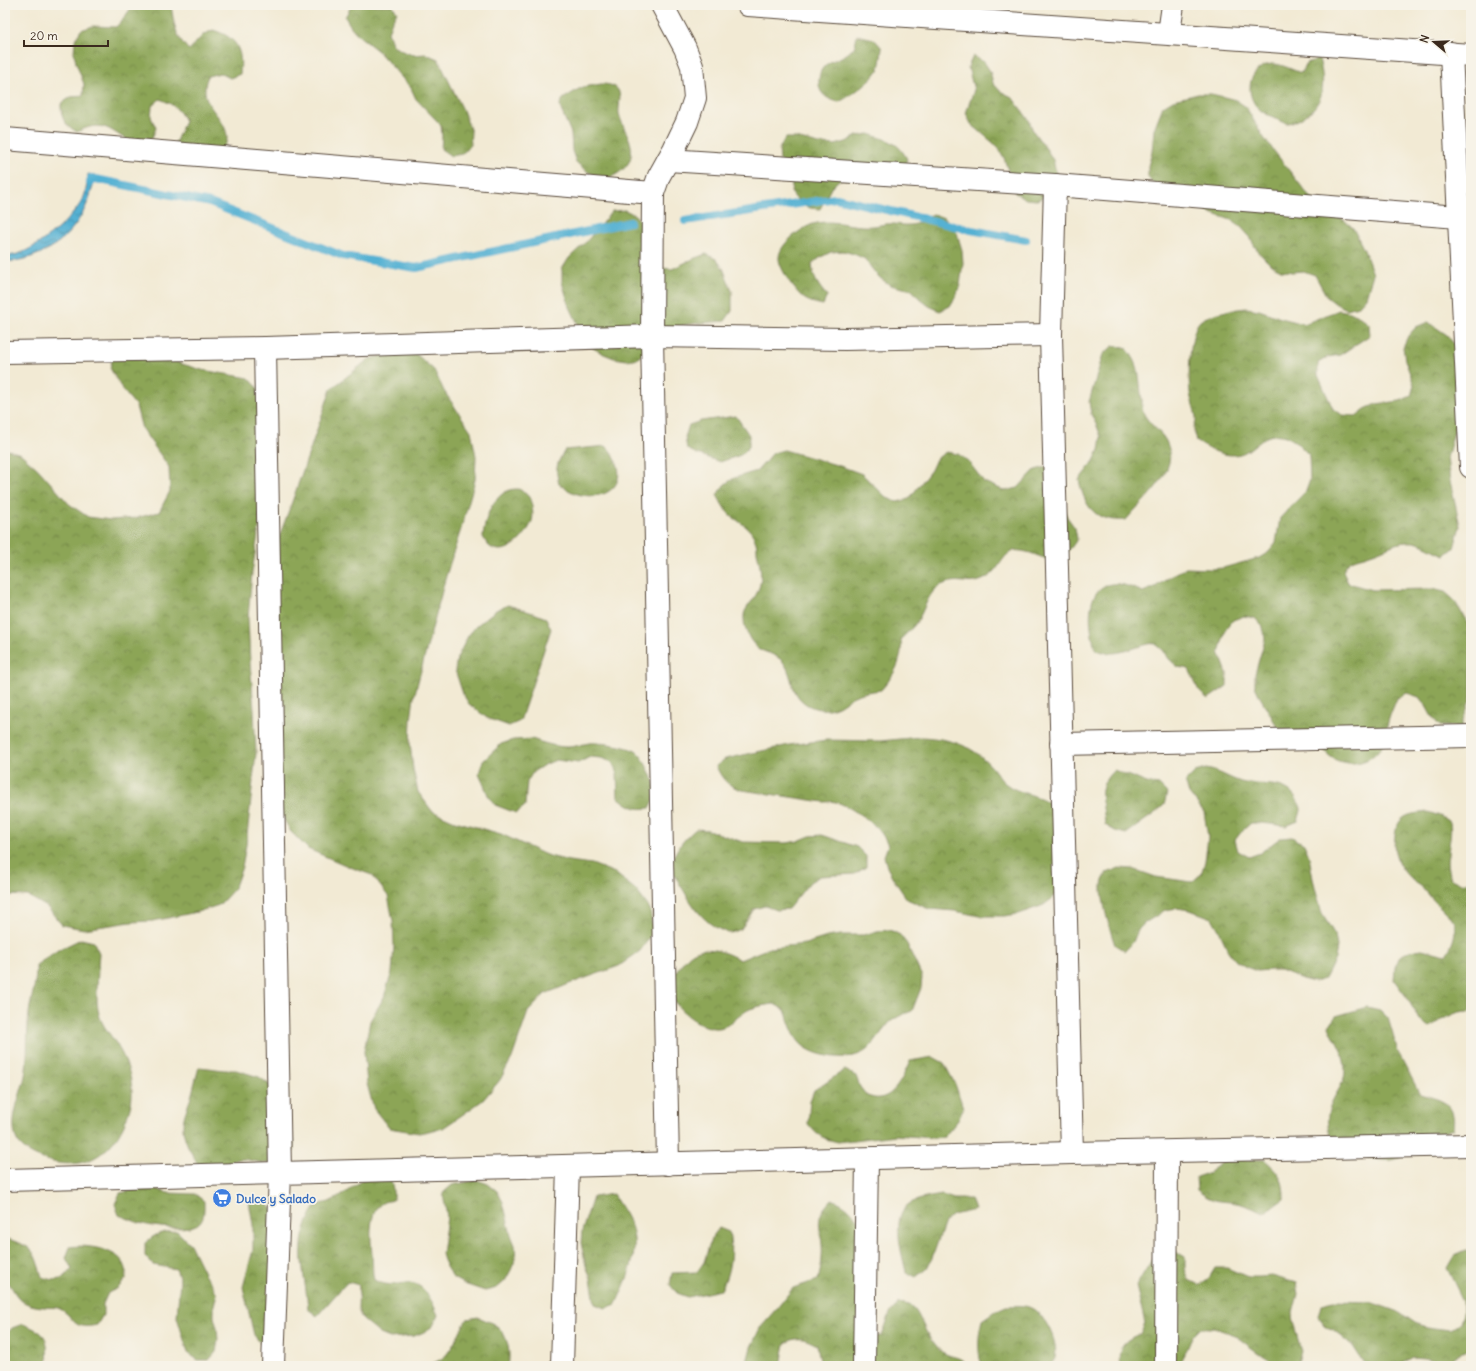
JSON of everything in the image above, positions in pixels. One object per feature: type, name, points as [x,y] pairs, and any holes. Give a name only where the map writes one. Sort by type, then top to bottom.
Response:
[{"type":"street","points":[[662,5],[685,48],[692,66],[694,98],[687,122],[659,176],[653,193],[652,336],[668,1164]]},
{"type":"street","points":[[748,5],[1461,54],[1458,217],[1471,467]]},
{"type":"street","points":[[1169,33],[1172,5]]},
{"type":"street","points":[[5,139],[653,193]]},
{"type":"street","points":[[668,160],[1055,184],[1458,217]]},
{"type":"street","points":[[1055,184],[1051,335],[1072,1154]]},
{"type":"street","points":[[5,352],[265,348],[652,336],[845,339],[1051,335]]},
{"type":"street","points":[[265,348],[280,1173],[272,1366]]},
{"type":"street","points":[[1061,744],[1471,736]]},
{"type":"street","points":[[5,1180],[1471,1145]]},
{"type":"street","points":[[1166,1366],[1167,1152]]},
{"type":"street","points":[[864,1366],[867,1159]]},
{"type":"street","points":[[562,1366],[568,1166]]},
{"type":"green space","points":[[133,5],[171,5],[174,24],[178,35],[189,50],[203,35],[213,30],[228,36],[237,46],[241,66],[240,74],[230,78],[220,73],[208,76],[205,86],[205,95],[208,103],[226,130],[227,138],[223,149],[212,160],[198,165],[192,165],[186,162],[175,143],[185,121],[175,107],[160,99],[152,106],[151,117],[156,128],[152,138],[142,142],[132,141],[98,126],[88,127],[77,132],[64,121],[61,104],[71,97],[83,96],[84,84],[76,63],[74,52],[75,40],[81,30],[93,26],[116,27]]},
{"type":"green space","points":[[352,5],[392,5],[397,12],[388,32],[392,44],[402,51],[414,55],[426,54],[438,59],[463,110],[471,132],[470,145],[462,154],[451,156],[441,149],[441,125],[416,99],[411,88],[378,51],[359,36],[351,27],[345,17]]},
{"type":"green space","points":[[857,35],[874,39],[882,48],[878,70],[866,83],[849,96],[839,102],[832,100],[823,95],[821,92],[819,76],[822,69],[826,65],[843,56],[854,47]]},
{"type":"green space","points":[[973,56],[984,62],[990,71],[993,83],[1000,91],[1012,97],[1029,120],[1033,131],[1053,160],[1056,172],[1054,184],[1048,195],[1037,200],[1026,199],[1015,193],[1004,158],[998,147],[971,124],[966,113],[974,90],[968,67]]},
{"type":"green space","points":[[1319,59],[1323,80],[1321,93],[1316,106],[1306,115],[1294,122],[1285,123],[1266,114],[1256,106],[1250,92],[1250,85],[1255,72],[1260,68],[1275,64],[1285,66],[1301,73],[1307,63]]},
{"type":"green space","points":[[601,84],[613,86],[617,88],[619,92],[619,114],[630,142],[631,150],[629,162],[625,167],[614,176],[606,179],[595,176],[576,162],[572,151],[571,133],[560,104],[563,99],[583,87]]},
{"type":"green space","points":[[1198,94],[1211,94],[1236,100],[1246,107],[1264,138],[1305,191],[1323,209],[1344,220],[1353,228],[1364,250],[1373,274],[1366,297],[1358,306],[1347,309],[1336,304],[1327,297],[1315,275],[1303,271],[1292,272],[1281,270],[1271,265],[1255,247],[1250,237],[1241,227],[1231,220],[1185,204],[1155,187],[1148,177],[1148,166],[1152,152],[1154,129],[1163,106],[1173,100]]},
{"type":"green space","points":[[869,134],[891,142],[900,148],[907,159],[903,170],[839,180],[831,188],[820,209],[806,207],[797,200],[791,192],[792,178],[790,171],[780,161],[779,149],[785,138],[796,138],[819,144],[835,145],[846,142],[857,136]]},
{"type":"green space","points":[[625,210],[635,215],[643,224],[661,268],[672,269],[706,254],[716,259],[723,268],[732,291],[732,311],[725,321],[689,324],[676,327],[638,358],[627,360],[614,358],[604,354],[593,348],[585,339],[569,305],[562,282],[562,269],[569,258],[587,241],[612,211]]},
{"type":"green space","points":[[933,214],[944,218],[955,227],[962,250],[963,263],[960,285],[956,296],[950,306],[940,311],[929,306],[912,290],[890,285],[880,278],[865,259],[843,251],[831,252],[812,264],[816,282],[827,296],[823,305],[808,301],[801,296],[789,281],[779,260],[780,252],[787,241],[803,229],[813,224],[826,222],[865,226],[889,224],[911,225],[920,222]]},
{"type":"green space","points":[[1247,308],[1259,310],[1304,324],[1339,310],[1350,312],[1369,324],[1370,335],[1340,355],[1328,357],[1318,363],[1318,375],[1333,409],[1343,415],[1356,416],[1365,409],[1376,404],[1400,401],[1411,396],[1414,385],[1405,360],[1403,347],[1408,336],[1416,327],[1428,322],[1447,335],[1454,344],[1458,355],[1458,416],[1447,458],[1450,481],[1460,526],[1454,548],[1445,555],[1418,543],[1402,542],[1352,560],[1343,571],[1348,583],[1372,590],[1432,589],[1445,592],[1454,600],[1466,620],[1471,640],[1471,697],[1461,727],[1440,726],[1432,717],[1419,697],[1407,693],[1397,698],[1389,719],[1384,741],[1377,753],[1364,761],[1354,763],[1338,761],[1330,757],[1319,742],[1288,733],[1278,728],[1260,697],[1255,686],[1255,674],[1265,639],[1263,627],[1255,618],[1244,616],[1233,620],[1226,629],[1219,652],[1227,673],[1227,686],[1208,699],[1199,691],[1189,669],[1178,667],[1169,659],[1163,650],[1154,643],[1114,653],[1106,653],[1096,650],[1093,641],[1090,618],[1094,597],[1099,590],[1107,585],[1119,584],[1143,592],[1155,587],[1186,568],[1223,568],[1259,558],[1269,552],[1276,542],[1280,518],[1306,491],[1310,480],[1309,455],[1299,444],[1288,437],[1282,435],[1269,436],[1261,440],[1246,452],[1234,455],[1217,452],[1196,441],[1194,429],[1196,418],[1189,386],[1189,377],[1191,344],[1196,326],[1204,318],[1229,310]]},
{"type":"green space","points":[[116,345],[160,350],[179,363],[202,370],[249,378],[264,395],[259,528],[252,573],[248,618],[256,753],[246,845],[242,867],[234,889],[219,905],[197,912],[153,921],[131,922],[84,929],[62,925],[47,907],[28,896],[5,895],[5,449],[21,454],[38,469],[69,504],[88,517],[111,520],[136,518],[159,512],[170,491],[169,467],[142,429],[136,406],[122,389],[110,368]]},
{"type":"green space","points":[[1113,346],[1125,347],[1134,360],[1137,366],[1143,412],[1166,441],[1170,452],[1169,463],[1165,474],[1150,494],[1126,520],[1106,519],[1093,511],[1088,505],[1081,490],[1079,480],[1094,461],[1099,450],[1101,437],[1091,414],[1089,402],[1103,354]]},
{"type":"green space","points":[[393,353],[416,354],[434,370],[444,391],[471,431],[476,456],[475,480],[446,576],[414,697],[410,743],[413,769],[418,792],[432,811],[455,821],[501,834],[546,855],[569,861],[592,864],[615,873],[636,890],[650,909],[653,933],[640,951],[619,966],[545,994],[528,1012],[512,1058],[500,1080],[483,1100],[443,1128],[419,1133],[389,1128],[374,1109],[367,1084],[364,1051],[370,1021],[384,997],[392,972],[394,946],[393,921],[388,896],[372,875],[308,849],[291,832],[278,809],[270,561],[331,389],[369,359]]},
{"type":"green space","points":[[736,416],[749,435],[749,447],[741,455],[720,462],[687,449],[685,437],[689,425],[701,421]]},
{"type":"green space","points":[[606,446],[618,465],[619,474],[617,482],[612,489],[595,496],[582,495],[576,494],[559,484],[557,467],[565,450]]},
{"type":"green space","points":[[784,450],[862,474],[887,498],[897,502],[909,499],[931,470],[936,459],[946,452],[958,454],[968,461],[984,482],[1005,491],[1018,488],[1035,470],[1047,467],[1067,517],[1075,528],[1077,539],[1066,553],[1058,558],[1049,559],[1026,552],[1014,551],[1006,556],[992,574],[982,580],[976,582],[953,582],[941,585],[932,593],[916,623],[901,639],[901,654],[897,666],[881,690],[866,692],[854,696],[839,706],[830,709],[818,709],[807,705],[798,697],[793,687],[788,670],[783,662],[775,656],[757,648],[751,641],[744,623],[744,613],[759,587],[761,576],[757,544],[751,532],[728,513],[717,495],[724,485],[734,478],[757,471],[773,453]]},
{"type":"green space","points":[[519,489],[530,499],[533,515],[532,521],[526,533],[516,544],[503,550],[496,550],[487,544],[483,537],[489,511],[501,495],[510,490]]},
{"type":"green space","points":[[508,605],[546,618],[551,629],[520,721],[509,726],[487,718],[469,704],[463,694],[455,670],[457,658],[468,636],[476,626],[496,610]]},
{"type":"green space","points":[[920,737],[940,739],[967,747],[983,758],[1006,784],[1017,790],[1040,798],[1054,807],[1059,813],[1063,890],[1044,905],[1018,914],[1004,916],[979,916],[955,911],[929,909],[907,899],[887,867],[884,856],[888,845],[886,840],[876,827],[863,816],[836,802],[824,802],[742,790],[726,782],[716,766],[725,759],[789,745],[826,740],[880,741]]},
{"type":"green space","points":[[532,739],[563,747],[573,747],[589,743],[606,744],[621,746],[637,752],[645,762],[656,787],[656,795],[650,808],[640,809],[633,807],[618,797],[617,773],[612,762],[601,758],[590,757],[578,763],[556,760],[533,772],[527,782],[525,806],[516,813],[495,805],[488,795],[479,773],[483,761],[501,744],[513,740]]},
{"type":"green space","points":[[1206,769],[1215,771],[1241,782],[1280,786],[1292,793],[1299,803],[1301,809],[1298,821],[1286,826],[1251,823],[1235,840],[1238,851],[1249,857],[1260,853],[1280,838],[1292,837],[1304,844],[1309,856],[1322,914],[1335,935],[1337,946],[1335,959],[1325,979],[1314,982],[1280,970],[1257,971],[1246,967],[1236,961],[1228,951],[1212,918],[1190,910],[1177,908],[1165,910],[1145,923],[1138,930],[1133,942],[1125,951],[1115,945],[1106,915],[1102,891],[1102,882],[1107,873],[1119,868],[1133,869],[1156,877],[1192,882],[1201,874],[1205,862],[1208,837],[1204,812],[1189,793],[1185,782],[1195,772]]},
{"type":"green space","points":[[1114,770],[1147,783],[1159,785],[1167,793],[1164,805],[1126,834],[1115,831],[1105,825],[1102,789],[1104,783]]},
{"type":"green space","points":[[1428,812],[1440,816],[1450,822],[1451,834],[1447,861],[1450,879],[1462,883],[1471,881],[1471,1011],[1459,1012],[1429,1027],[1419,1020],[1408,999],[1394,980],[1395,967],[1400,956],[1410,951],[1422,949],[1446,955],[1454,935],[1455,921],[1423,888],[1403,871],[1395,854],[1395,835],[1402,819],[1416,813]]},
{"type":"green space","points":[[696,829],[708,830],[743,842],[787,843],[798,841],[810,836],[822,835],[857,847],[866,856],[866,867],[855,874],[820,876],[810,882],[788,909],[776,910],[765,906],[754,909],[741,929],[728,933],[715,927],[702,916],[672,871],[675,853],[687,837]]},
{"type":"green space","points":[[890,930],[900,935],[907,944],[922,977],[921,988],[912,1011],[897,1017],[890,1022],[868,1049],[853,1056],[834,1057],[814,1052],[806,1048],[795,1036],[785,1010],[774,1004],[750,1009],[723,1027],[712,1028],[700,1024],[687,1015],[676,1003],[673,997],[671,990],[674,975],[688,957],[694,952],[700,950],[705,949],[718,951],[740,960],[769,948],[805,944],[827,937],[841,935],[864,935],[877,931]]},
{"type":"green space","points":[[81,939],[94,942],[99,953],[97,996],[99,1014],[104,1026],[125,1059],[130,1075],[132,1100],[124,1124],[116,1138],[107,1149],[96,1157],[83,1162],[70,1164],[54,1162],[35,1156],[25,1150],[17,1141],[14,1123],[16,1107],[25,1076],[28,1021],[36,977],[36,965],[58,950]]},
{"type":"green space","points":[[1367,1007],[1380,1010],[1388,1018],[1398,1052],[1420,1094],[1435,1098],[1446,1104],[1450,1108],[1454,1120],[1453,1129],[1426,1136],[1418,1140],[1404,1154],[1392,1160],[1369,1158],[1345,1147],[1338,1143],[1332,1136],[1328,1125],[1328,1113],[1332,1101],[1343,1081],[1345,1074],[1345,1065],[1342,1053],[1329,1026],[1336,1016]]},
{"type":"green space","points":[[933,1057],[944,1063],[955,1084],[963,1107],[959,1119],[944,1137],[933,1138],[896,1135],[838,1142],[826,1139],[816,1133],[808,1124],[810,1101],[814,1090],[845,1070],[856,1076],[860,1087],[867,1096],[878,1098],[886,1096],[895,1089],[910,1061]]},
{"type":"green space","points":[[199,1067],[236,1070],[259,1077],[269,1084],[293,1137],[295,1150],[281,1161],[270,1164],[237,1159],[217,1169],[207,1169],[199,1165],[187,1143],[183,1122]]},
{"type":"green space","points":[[1227,1159],[1265,1160],[1280,1177],[1284,1199],[1264,1213],[1241,1204],[1218,1201],[1203,1195],[1197,1190],[1196,1177],[1208,1173]]},
{"type":"green space","points":[[390,1177],[393,1189],[393,1200],[384,1202],[379,1206],[372,1218],[371,1242],[374,1280],[387,1284],[407,1283],[419,1286],[427,1294],[438,1315],[433,1326],[424,1332],[414,1336],[390,1338],[380,1334],[362,1319],[358,1309],[359,1285],[348,1282],[317,1316],[308,1309],[303,1268],[302,1243],[304,1231],[309,1218],[317,1205],[329,1202],[341,1196],[362,1180]]},
{"type":"green space","points":[[477,1180],[488,1184],[497,1191],[503,1202],[515,1245],[516,1258],[505,1281],[497,1288],[485,1291],[464,1284],[453,1278],[446,1267],[442,1254],[447,1217],[443,1193],[452,1185]]},
{"type":"green space","points":[[144,1188],[156,1189],[168,1193],[195,1194],[204,1201],[202,1220],[196,1225],[189,1227],[173,1228],[143,1224],[119,1215],[115,1204],[120,1193]]},
{"type":"green space","points":[[613,1194],[631,1227],[634,1239],[634,1248],[632,1264],[616,1304],[606,1308],[595,1304],[591,1278],[586,1266],[581,1243],[582,1231],[593,1197]]},
{"type":"green space","points":[[942,1195],[954,1199],[971,1199],[975,1210],[953,1215],[945,1222],[927,1268],[916,1277],[906,1272],[900,1246],[900,1218],[903,1210],[909,1204],[921,1199]]},
{"type":"green space","points":[[832,1199],[848,1208],[859,1223],[871,1336],[882,1336],[890,1313],[899,1303],[908,1305],[914,1309],[931,1340],[938,1349],[947,1355],[963,1360],[967,1366],[821,1366],[817,1345],[805,1339],[794,1339],[785,1343],[781,1366],[746,1366],[751,1347],[761,1326],[793,1288],[818,1280],[822,1254],[820,1216],[826,1205]]},
{"type":"green space","points":[[256,1200],[267,1203],[274,1211],[287,1280],[285,1304],[272,1350],[262,1345],[254,1335],[243,1287],[253,1250],[253,1225],[249,1201]]},
{"type":"green space","points":[[719,1228],[729,1232],[731,1247],[729,1269],[721,1290],[688,1297],[677,1293],[670,1285],[672,1273],[697,1272],[704,1262],[711,1239]]},
{"type":"green space","points":[[177,1231],[190,1244],[205,1275],[217,1294],[214,1305],[214,1317],[218,1340],[216,1352],[209,1360],[198,1360],[188,1353],[177,1317],[180,1280],[176,1269],[153,1265],[145,1256],[145,1243],[160,1234]]},
{"type":"green space","points":[[5,1238],[22,1244],[31,1250],[34,1254],[42,1277],[55,1280],[65,1276],[72,1269],[66,1258],[70,1247],[84,1246],[101,1249],[116,1255],[122,1260],[126,1267],[126,1279],[118,1288],[108,1293],[103,1304],[103,1315],[97,1325],[82,1326],[74,1322],[64,1311],[58,1308],[33,1306],[19,1299],[5,1279]]},
{"type":"green space","points":[[1164,1248],[1175,1251],[1185,1257],[1185,1269],[1189,1280],[1199,1285],[1209,1278],[1215,1268],[1227,1268],[1248,1277],[1272,1276],[1296,1283],[1298,1294],[1292,1317],[1301,1351],[1298,1362],[1289,1366],[1283,1366],[1269,1360],[1228,1332],[1201,1328],[1193,1336],[1178,1366],[1120,1366],[1119,1354],[1122,1346],[1129,1339],[1140,1334],[1145,1323],[1136,1286],[1154,1256]]},
{"type":"green space","points":[[1465,1251],[1471,1252],[1471,1348],[1449,1360],[1436,1361],[1413,1357],[1398,1366],[1368,1366],[1353,1346],[1325,1325],[1318,1316],[1321,1304],[1333,1301],[1371,1302],[1394,1310],[1415,1323],[1426,1327],[1450,1330],[1460,1323],[1463,1313],[1463,1301],[1447,1268],[1454,1256]]},
{"type":"green space","points":[[1006,1306],[1028,1307],[1036,1311],[1041,1316],[1050,1330],[1055,1345],[1055,1358],[1050,1366],[982,1366],[979,1354],[979,1343],[982,1320],[995,1311]]},
{"type":"green space","points":[[478,1317],[496,1326],[504,1335],[509,1351],[508,1366],[427,1366],[440,1360],[447,1354],[467,1319]]},
{"type":"green space","points":[[23,1324],[39,1332],[46,1339],[48,1366],[5,1366],[5,1335],[12,1328]]},
{"type":"water","points":[[88,174],[95,175],[91,192],[77,223],[66,235],[54,246],[39,254],[23,259],[5,262],[5,256],[19,254],[38,244],[69,218],[84,197]]},
{"type":"waterway","points":[[90,183],[91,178],[210,203],[343,256],[416,268],[630,222]]},
{"type":"waterway","points":[[685,221],[836,198],[971,230],[1026,240]]},
{"type":"place","name":"Dulce y Salado","points":[[222,1198]]}]
